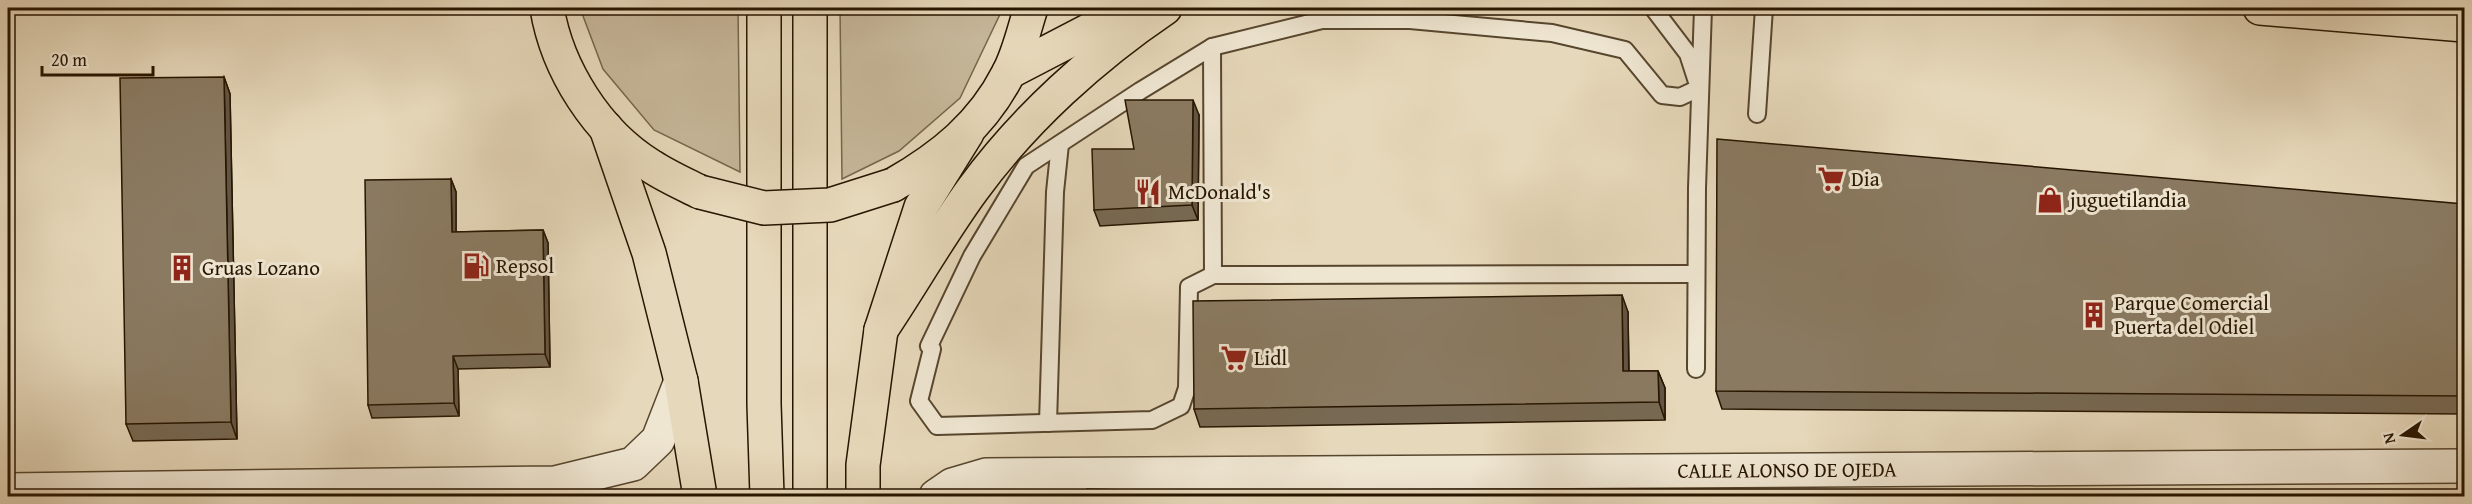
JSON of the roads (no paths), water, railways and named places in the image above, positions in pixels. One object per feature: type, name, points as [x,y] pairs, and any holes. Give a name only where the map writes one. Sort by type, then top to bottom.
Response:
[{"type":"main road","points":[[764,8],[764,404],[767,496]]},
{"type":"main road","points":[[810,8],[810,496]]},
{"type":"main road","points":[[863,496],[863,465],[881,330],[921,207],[967,133],[990,104],[1010,72],[1031,8]]},
{"type":"main road","points":[[1010,72],[1132,8]]},
{"type":"main road","points":[[881,330],[974,189],[1032,121],[1124,36],[1165,8]]},
{"type":"main road","points":[[2260,8],[2464,25]]},
{"type":"main road","points":[[545,14],[572,81],[606,128],[649,165],[700,192],[764,207],[830,205],[893,185],[932,163],[967,133]]},
{"type":"main road","points":[[606,128],[649,253],[681,381],[700,496]]},
{"type":"street","points":[[8,490],[555,483],[633,464],[658,440],[681,381]]},
{"type":"street","name":"CALLE ALONSO DE OJEDA","points":[[936,496],[952,485],[986,476],[2464,466]]},
{"type":"lane","points":[[1653,8],[1688,54],[1699,88]]},
{"type":"lane","points":[[1696,369],[1699,88],[1703,8]]},
{"type":"lane","points":[[1757,114],[1764,8]]},
{"type":"lane","points":[[1696,274],[1213,275],[1189,287],[1187,388],[1181,406],[1152,420],[937,426],[918,401],[932,349],[929,346],[972,256],[1026,166],[1212,47],[1322,20],[1410,20],[1552,33],[1625,50],[1662,95],[1680,97],[1699,88]]},
{"type":"lane","points":[[1212,47],[1213,275]]},
{"type":"lane","points":[[1048,423],[1055,192],[1060,144]]},
{"type":"place","name":"Dia","points":[[1831,179]]},
{"type":"place","name":"McDonald's","points":[[1148,192]]},
{"type":"place","name":"juguetilandia","points":[[2050,200]]},
{"type":"place","name":"Repsol","points":[[476,266]]},
{"type":"place","name":"Gruas Lozano","points":[[182,268]]},
{"type":"place","name":"Parque Comercial Puerta del Odiel","points":[[2094,315]]},
{"type":"place","name":"Lidl","points":[[1234,358]]}]
